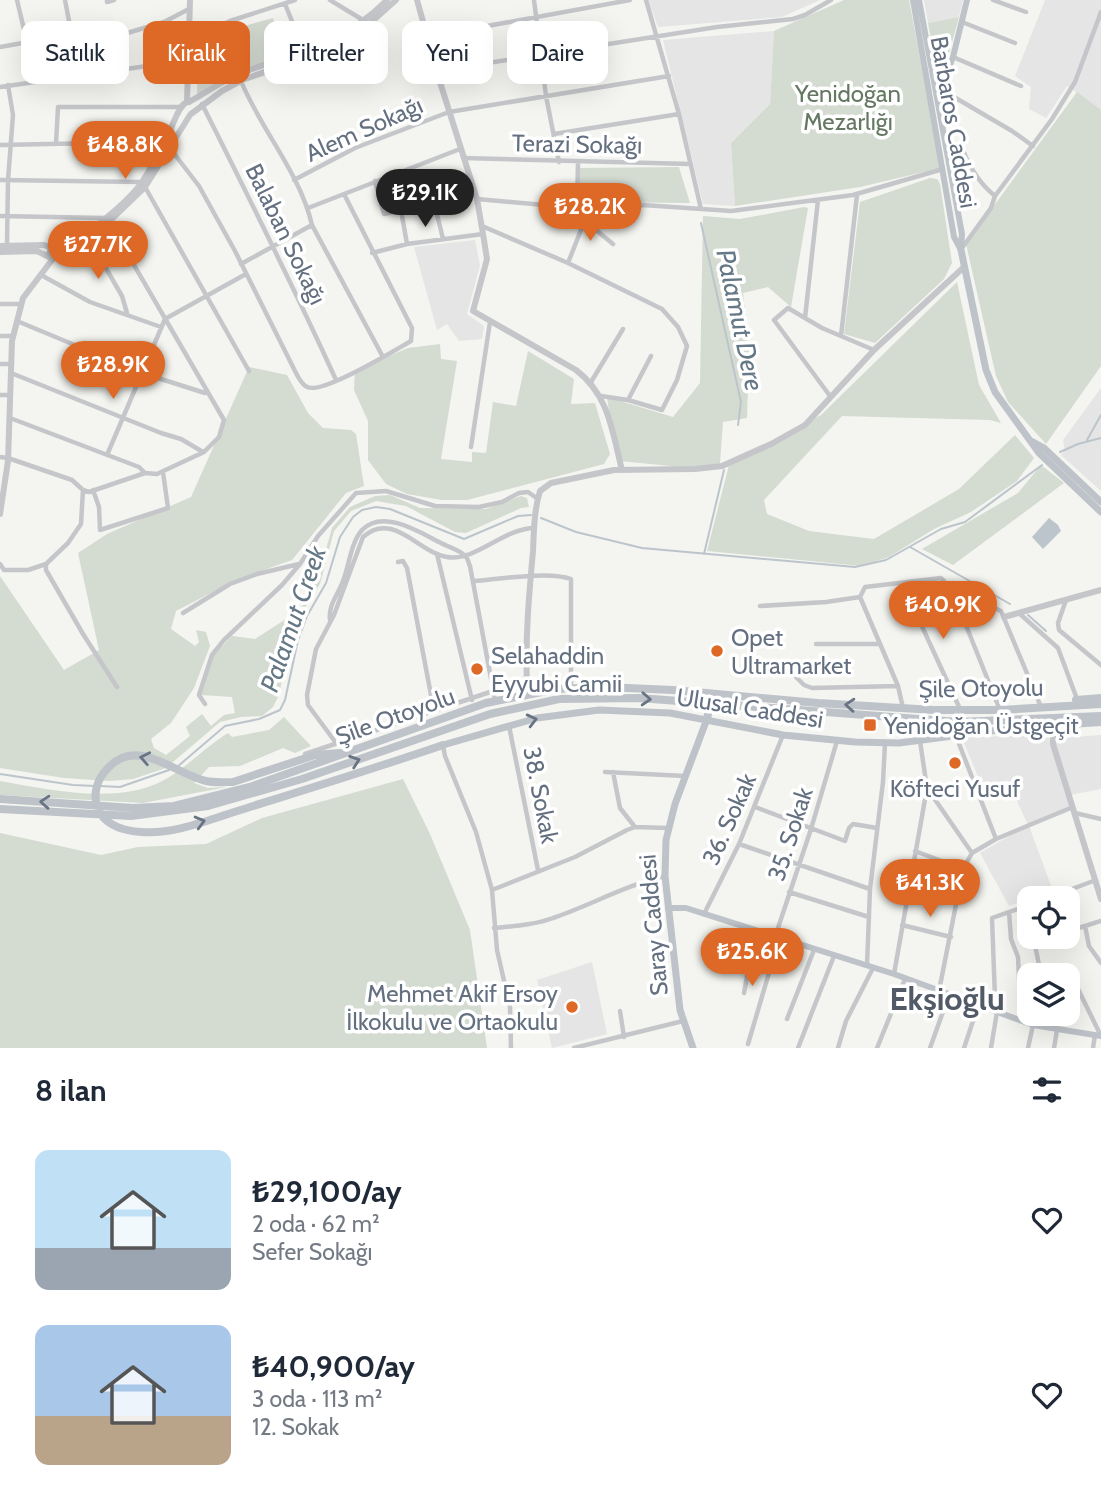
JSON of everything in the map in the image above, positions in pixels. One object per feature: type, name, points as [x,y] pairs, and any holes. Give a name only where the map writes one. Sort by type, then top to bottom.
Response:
[{"type":"highway","name":"Şile Otoyolu","points":[[0,799],[133,808],[174,806],[250,787],[350,753],[473,704],[570,688],[673,690],[903,709],[1000,710],[1101,704]]},
{"type":"highway","name":"Şile Otoyolu","points":[[0,808],[131,816],[208,806],[302,779],[490,714],[559,699],[639,698],[959,722],[1101,716]]},
{"type":"highway","points":[[1041,707],[1101,698]]},
{"type":"highway","points":[[707,719],[710,704]]},
{"type":"highway","points":[[959,722],[1056,727],[1101,722]]},
{"type":"highway","points":[[350,753],[315,755],[233,782],[208,782],[147,756],[132,755],[117,760],[99,780],[96,802],[106,820],[120,828],[140,832],[174,828],[443,745]]},
{"type":"highway","points":[[208,806],[277,798]]},
{"type":"main road","name":"Barbaros Caddesi","points":[[913,0],[937,95]]},
{"type":"main road","name":"Barbaros Caddesi","points":[[919,0],[937,95],[954,237],[961,250],[986,370],[995,392],[1039,453],[1101,512]]},
{"type":"main road","points":[[937,95],[953,57],[967,0]]},
{"type":"main road","name":"Barbaros Caddesi","points":[[1030,439],[1044,448],[1101,502]]},
{"type":"main road","name":"Ulusal Caddesi","points":[[443,745],[565,713],[599,710],[670,713],[783,736],[884,743],[999,730],[1056,727]]},
{"type":"main road","name":"Saray Caddesi","points":[[693,1048],[680,1010],[668,908],[668,828],[707,719]]},
{"type":"main road","points":[[668,908],[686,908],[894,974],[1017,1019]]},
{"type":"main road","points":[[1038,1026],[1098,1035]]},
{"type":"street","points":[[17,0],[22,21]]},
{"type":"street","points":[[65,0],[69,21]]},
{"type":"street","points":[[107,0],[114,0]]},
{"type":"street","points":[[190,0],[190,21]]},
{"type":"street","points":[[230,21],[295,0]]},
{"type":"street","points":[[330,0],[363,21]]},
{"type":"street","points":[[368,21],[387,0]]},
{"type":"street","points":[[369,21],[396,0]]},
{"type":"street","points":[[417,0],[423,21]]},
{"type":"street","points":[[534,0],[537,21]]},
{"type":"street","points":[[493,25],[630,0]]},
{"type":"street","points":[[646,0],[669,76],[701,209]]},
{"type":"street","points":[[608,45],[793,19],[831,0]]},
{"type":"street","points":[[993,0],[1026,12]]},
{"type":"street","points":[[285,4],[292,21]]},
{"type":"street","points":[[129,32],[164,22],[190,9]]},
{"type":"street","points":[[961,250],[990,208],[995,196],[1033,146],[1075,82],[1101,12]]},
{"type":"street","points":[[962,22],[1016,43]]},
{"type":"street","points":[[0,47],[21,43]]},
{"type":"street","points":[[953,57],[1021,86]]},
{"type":"street","points":[[0,253],[37,251],[50,259],[60,260],[89,239],[143,185],[184,105],[240,74],[264,67]]},
{"type":"street","name":"Alem Sokağı","points":[[294,180],[355,148],[449,112],[669,76]]},
{"type":"street","points":[[0,87],[21,83]]},
{"type":"street","points":[[187,84],[184,114],[190,114],[236,84]]},
{"type":"street","points":[[243,84],[308,208],[312,225],[383,358]]},
{"type":"street","points":[[441,84],[477,199],[487,259],[473,311],[576,370],[591,382],[601,396],[607,412],[622,470]]},
{"type":"street","points":[[545,84],[559,162]]},
{"type":"street","points":[[8,85],[13,114],[4,246],[36,245],[56,249],[62,254],[60,260]]},
{"type":"street","points":[[937,95],[1012,131],[1033,146]]},
{"type":"street","name":"Balaban Sokağı","points":[[202,104],[293,283],[336,380]]},
{"type":"street","points":[[56,143],[58,107],[194,106],[165,146]]},
{"type":"street","points":[[554,134],[679,114]]},
{"type":"street","points":[[0,145],[56,143],[165,146],[199,186],[302,382],[314,389],[383,358],[411,341],[412,328],[344,194]]},
{"type":"street","points":[[308,208],[460,149]]},
{"type":"street","points":[[963,150],[985,188],[995,196]]},
{"type":"street","name":"Terazi Sokağı","points":[[463,158],[690,164]]},
{"type":"street","points":[[577,208],[578,163]]},
{"type":"street","points":[[477,199],[577,208],[643,205],[731,211],[857,194],[946,169]]},
{"type":"street","points":[[0,180],[143,185]]},
{"type":"street","points":[[375,181],[384,214],[472,187]]},
{"type":"street","points":[[143,185],[249,371]]},
{"type":"street","points":[[841,336],[857,194]]},
{"type":"street","points":[[433,198],[443,239]]},
{"type":"street","points":[[805,318],[818,200]]},
{"type":"street","points":[[568,263],[590,207]]},
{"type":"street","points":[[401,210],[407,244]]},
{"type":"street","points":[[0,215],[106,221],[224,420],[219,437],[204,452],[157,474],[145,473],[93,490],[83,490],[72,480],[0,457]]},
{"type":"street","points":[[584,220],[612,244]]},
{"type":"street","points":[[0,515],[9,458],[13,336],[21,304],[50,259],[50,251],[67,246],[106,221]]},
{"type":"street","points":[[241,264],[312,225]]},
{"type":"street","points":[[482,226],[568,263],[662,309],[678,327],[687,346],[677,380],[662,410],[628,400],[601,396]]},
{"type":"street","points":[[372,253],[407,244],[483,234]]},
{"type":"street","points":[[89,239],[122,296],[127,314]]},
{"type":"street","points":[[536,693],[527,683],[530,577],[540,491],[551,483],[622,470],[722,466],[771,444],[805,425],[874,350],[964,267]]},
{"type":"street","points":[[107,455],[164,319],[246,274]]},
{"type":"street","points":[[41,275],[90,302],[161,327]]},
{"type":"street","points":[[0,304],[21,304]]},
{"type":"street","points":[[830,396],[774,320],[788,308],[874,350]]},
{"type":"street","points":[[17,321],[142,373],[206,393]]},
{"type":"street","points":[[471,447],[490,322]]},
{"type":"street","points":[[591,382],[623,329]]},
{"type":"street","points":[[0,336],[13,336]]},
{"type":"street","points":[[628,400],[651,356]]},
{"type":"street","points":[[0,364],[11,364]]},
{"type":"street","points":[[11,373],[181,439],[204,452]]},
{"type":"street","points":[[0,395],[10,395]]},
{"type":"street","points":[[0,424],[9,421],[139,467],[145,473]]},
{"type":"street","points":[[93,490],[99,507],[100,530],[168,508],[163,471]]},
{"type":"street","points":[[0,564],[4,570],[27,570],[46,564],[68,543],[81,524],[83,490]]},
{"type":"street","points":[[205,704],[199,695],[212,655],[300,564],[318,536],[356,494],[386,491],[435,506],[455,507],[479,507],[528,492],[538,499]]},
{"type":"street","points":[[330,621],[329,610],[342,585],[360,532],[367,527],[381,522],[401,524],[465,555],[474,581],[495,701]]},
{"type":"street","points":[[336,743],[308,705],[307,695],[316,649],[344,589],[358,546],[369,531],[387,529],[406,533],[445,557],[465,555],[503,536],[535,528]]},
{"type":"street","points":[[437,554],[473,704]]},
{"type":"street","points":[[398,562],[403,561],[407,568],[434,711]]},
{"type":"street","points":[[46,564],[46,570],[58,594],[117,687]]},
{"type":"street","points":[[183,613],[230,584],[257,574],[300,564]]},
{"type":"street","points":[[474,581],[564,576],[571,579],[570,688]]},
{"type":"street","points":[[903,709],[898,686],[860,597],[865,587],[941,578],[961,613],[1000,710]]},
{"type":"street","points":[[902,583],[960,710]]},
{"type":"street","points":[[1004,617],[1101,590]]},
{"type":"street","points":[[760,606],[860,597]]},
{"type":"street","points":[[1067,599],[1058,623],[1059,630],[1101,666]]},
{"type":"street","points":[[961,613],[986,604],[1001,611],[1041,707]]},
{"type":"street","points":[[1019,613],[1058,648],[1077,700]]},
{"type":"street","points":[[817,644],[880,644]]},
{"type":"street","points":[[796,677],[812,688],[898,686]]},
{"type":"street","points":[[305,754],[434,711],[473,704],[493,691],[527,683]]},
{"type":"street","points":[[395,736],[398,723]]},
{"type":"street","name":"38. Sokak","points":[[509,726],[538,870]]},
{"type":"street","points":[[1056,727],[1053,744],[1101,900]]},
{"type":"street","name":"36. Sokak","points":[[704,915],[739,844],[783,736]]},
{"type":"street","points":[[956,736],[996,838]]},
{"type":"street","name":"35. Sokak","points":[[748,1044],[789,892],[837,741]]},
{"type":"street","points":[[894,974],[927,787],[920,741]]},
{"type":"street","points":[[838,1048],[846,1021],[870,967],[870,889],[883,782],[884,743]]},
{"type":"street","points":[[443,745],[476,831],[492,890],[497,950],[510,1007],[511,1048]]},
{"type":"street","points":[[605,772],[686,776]]},
{"type":"street","points":[[613,772],[620,808],[635,827]]},
{"type":"street","points":[[927,787],[972,853]]},
{"type":"street","points":[[755,807],[845,841],[853,824],[877,828]]},
{"type":"street","points":[[939,991],[963,869],[972,853],[996,838],[1074,810],[1101,819]]},
{"type":"street","points":[[492,890],[575,857],[635,827],[668,828]]},
{"type":"street","points":[[739,844],[870,889]]},
{"type":"street","points":[[915,851],[963,869]]},
{"type":"street","points":[[495,928],[555,918],[616,891],[666,876]]},
{"type":"street","points":[[1080,886],[1096,880]]},
{"type":"street","points":[[789,892],[869,917]]},
{"type":"street","points":[[991,1048],[995,1011],[992,918],[1017,909]]},
{"type":"street","points":[[1009,912],[1011,939],[1018,963]]},
{"type":"street","points":[[1080,927],[1101,921]]},
{"type":"street","points":[[902,925],[951,937]]},
{"type":"street","points":[[1085,926],[1089,946],[1101,963]]},
{"type":"street","points":[[744,993],[755,932]]},
{"type":"street","points":[[787,1019],[814,950]]},
{"type":"street","points":[[798,1048],[834,956]]},
{"type":"street","points":[[877,1048],[905,979]]},
{"type":"street","points":[[1080,994],[1098,1035],[1093,1048]]},
{"type":"street","points":[[930,1048],[949,995]]},
{"type":"street","points":[[964,1048],[978,1006]]},
{"type":"street","points":[[620,1011],[624,1037]]},
{"type":"street","points":[[574,1048],[683,1021]]},
{"type":"street","points":[[1028,1048],[1033,1026]]},
{"type":"street","points":[[1054,1048],[1057,1030]]},
{"type":"shaded area","points":[[648,0],[820,0],[782,17],[658,27]]},
{"type":"shaded area","points":[[924,0],[963,0],[959,17],[928,23]]},
{"type":"shaded area","points":[[1045,0],[1101,0],[1101,110],[1067,86],[1046,118],[1029,109],[1031,87],[1015,76]]},
{"type":"shaded area","points":[[774,31],[770,104],[731,143],[735,206],[703,204],[663,40]]},
{"type":"shaded area","points":[[475,240],[480,265],[467,314],[484,326],[482,339],[459,341],[447,324],[437,330],[414,247]]},
{"type":"shaded area","points":[[1101,388],[1101,491],[1061,455],[1065,450],[1063,440]]},
{"type":"shaded area","points":[[1049,518],[1061,531],[1043,549],[1032,537]]},
{"type":"shaded area","points":[[1044,734],[1074,737],[1101,735],[1101,789],[1070,795],[1074,805],[1029,826],[1051,886],[1017,886],[1017,903],[1009,906],[980,853],[1028,825],[1007,780],[984,791],[962,738]]},
{"type":"shaded area","name":"Mehmet Akif Ersoy İlkokulu ve Ortaokulu","points":[[592,962],[607,1034],[552,1048],[537,980]]},
{"type":"green space","name":"Yenidoğan Mezarlığı","points":[[844,0],[909,0],[941,168],[860,187],[735,206],[731,143],[770,104],[774,31]]},
{"type":"green space","points":[[959,17],[940,86],[928,23]]},
{"type":"green space","points":[[273,18],[274,21],[264,21],[264,63],[250,70],[250,24]]},
{"type":"green space","points":[[197,84],[220,84],[197,95]]},
{"type":"green space","points":[[1077,92],[1101,110],[1101,366],[1046,444],[1008,402],[996,376],[966,244]]},
{"type":"green space","points":[[679,167],[690,203],[579,202],[580,168]]},
{"type":"green space","points":[[930,178],[937,179],[940,184],[952,263],[944,279],[875,343],[844,334],[860,202]]},
{"type":"green space","points":[[808,208],[791,307],[768,287],[743,293],[749,351],[747,418],[723,422],[720,463],[701,469],[620,461],[615,453],[607,397],[673,417],[700,383],[703,216],[740,219]]},
{"type":"green space","points":[[957,282],[979,385],[1001,423],[990,420],[842,416],[764,500],[767,514],[809,531],[874,539],[959,489],[1015,435],[1034,458],[1017,481],[971,512],[934,529],[889,557],[861,566],[707,551],[729,465],[821,415]]},
{"type":"green space","points":[[440,344],[441,359],[457,361],[441,459],[472,462],[472,452],[486,453],[493,402],[516,406],[528,351],[574,379],[571,404],[595,403],[610,454],[604,464],[467,500],[442,500],[407,494],[386,484],[368,460],[368,421],[354,390],[355,370],[408,348]]},
{"type":"green space","points":[[249,367],[287,375],[308,413],[323,428],[351,430],[356,434],[364,486],[346,493],[292,560],[236,580],[176,611],[171,629],[195,646],[199,642],[196,630],[206,632],[210,646],[194,688],[171,723],[151,739],[154,748],[166,755],[190,736],[186,727],[202,714],[211,726],[224,715],[235,713],[232,697],[201,695],[213,656],[232,636],[255,639],[300,610],[317,581],[332,528],[350,507],[375,496],[390,495],[420,508],[486,509],[521,496],[527,498],[529,507],[521,508],[466,533],[455,532],[406,506],[376,501],[351,511],[334,531],[320,584],[302,612],[289,645],[279,695],[273,707],[262,716],[220,722],[166,768],[133,779],[109,781],[64,778],[0,768],[0,576],[64,670],[99,650],[78,553],[107,534],[191,497]]},
{"type":"green space","points":[[1041,465],[1064,483],[953,565],[922,549],[1018,493]]},
{"type":"green space","points":[[284,717],[311,746],[295,753],[283,748],[240,766],[209,767],[194,783],[208,788],[227,787],[143,803],[0,795],[0,781],[87,794],[132,791],[171,776],[228,733],[232,737],[269,730]]},
{"type":"green space","points":[[403,779],[430,834],[470,930],[487,1048],[0,1048],[0,833],[101,855],[138,847],[206,844],[262,818]]},
{"type":"waterway","name":"Palamut Dere","points":[[701,223],[741,402],[738,425]]},
{"type":"waterway","name":"Palamut Dere","points":[[1087,440],[1101,415]]},
{"type":"waterway","points":[[1060,452],[1101,438]]},
{"type":"waterway","name":"Palamut Creek","points":[[541,518],[576,532],[642,548],[855,567],[886,560],[941,529],[965,522],[1042,465]]},
{"type":"waterway","name":"Palamut Dere","points":[[704,554],[724,470]]},
{"type":"waterway","name":"Palamut Creek","points":[[177,767],[225,726],[259,719],[280,710],[307,616],[326,583],[340,537],[353,517],[362,510],[376,507],[390,509],[464,539],[518,516],[531,515]]},
{"type":"waterway","points":[[910,547],[1010,604]]},
{"type":"waterway","points":[[1028,615],[1046,631]]},
{"type":"waterway","name":"Palamut Creek","points":[[100,786],[120,787],[169,770]]},
{"type":"waterway","name":"Palamut Creek","points":[[0,774],[95,786]]},
{"type":"place","name":"Opet Ultramarket","points":[[717,651]]},
{"type":"place","name":"Selahaddin Eyyubi Camii","points":[[477,669]]},
{"type":"place","name":"Yenidoğan Üstgeçit","points":[[870,725]]},
{"type":"place","name":"Köfteci Yusuf","points":[[955,763]]},
{"type":"place","name":"Mehmet Akif Ersoy İlkokulu ve Ortaokulu","points":[[572,1007]]},
{"type":"district","name":"Ekşioğlu","points":[[947,998]]}]
